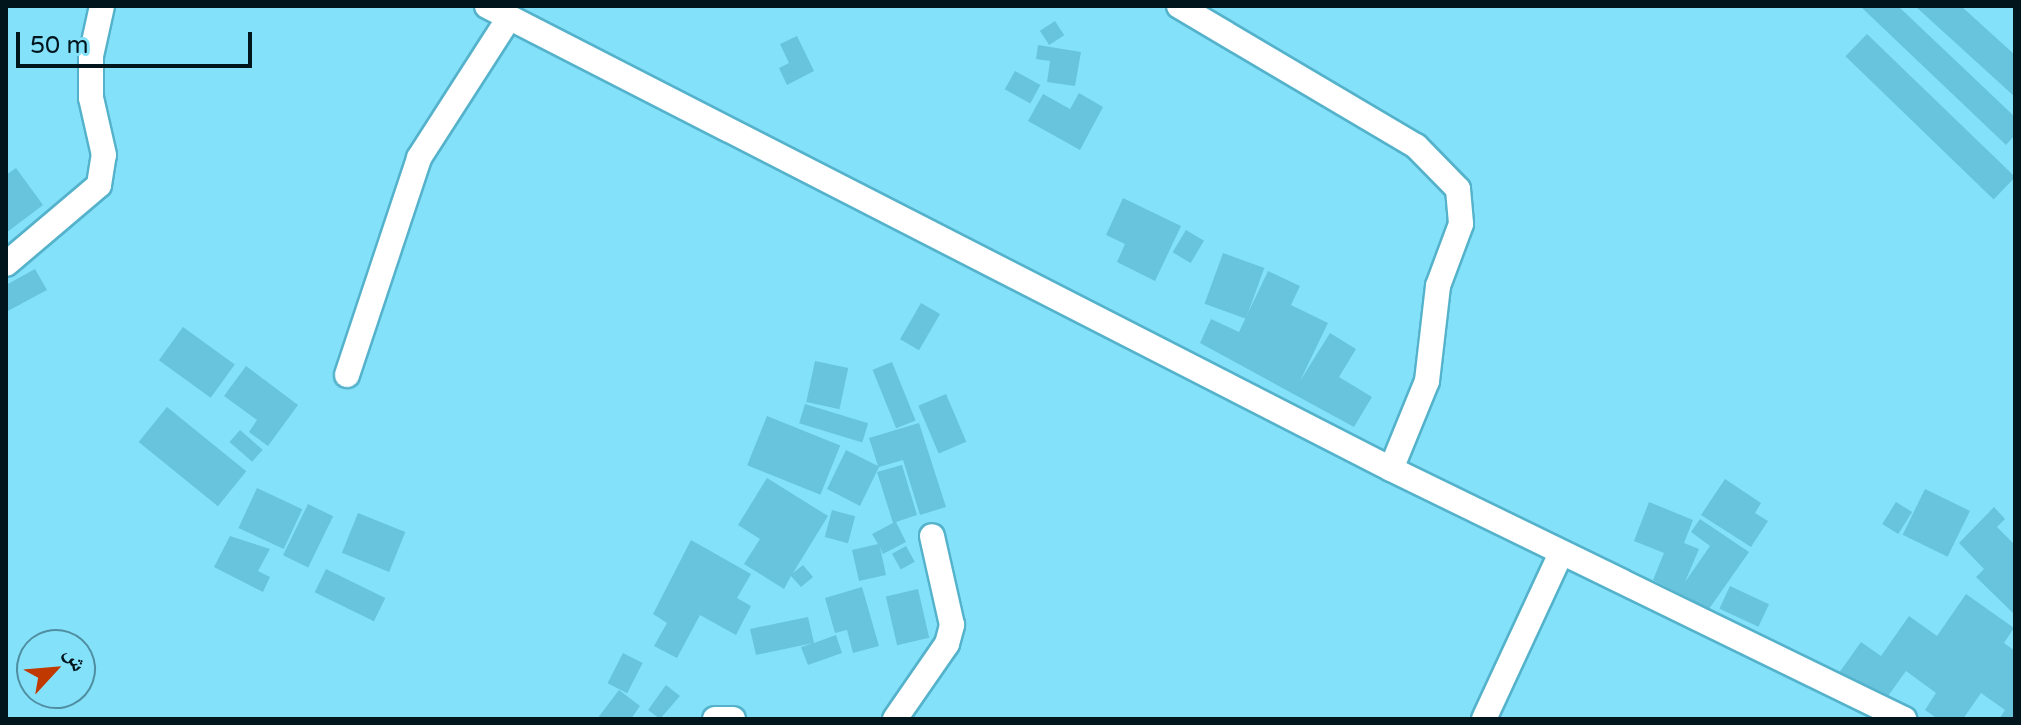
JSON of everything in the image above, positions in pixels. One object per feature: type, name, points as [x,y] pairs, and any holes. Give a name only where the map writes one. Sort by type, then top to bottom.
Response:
[{"type":"street","points":[[6,264],[99,185],[104,155],[91,98],[91,56],[102,6]]},
{"type":"street","points":[[487,6],[1391,469],[1904,719]]},
{"type":"street","points":[[1179,6],[1416,146],[1458,189],[1461,224],[1438,286],[1427,381],[1391,469]]},
{"type":"street","points":[[347,375],[419,158],[509,18]]},
{"type":"street","points":[[895,719],[947,644],[952,625],[932,536]]},
{"type":"street","points":[[1484,719],[1561,553]]},
{"type":"street","points":[[715,719],[733,719]]},
{"type":"building","points":[[1860,6],[1898,6],[2015,117],[2015,135],[2006,145]]},
{"type":"building","points":[[1915,6],[1961,6],[2015,55],[2015,97]]},
{"type":"building","points":[[1055,21],[1064,35],[1049,45],[1040,31]]},
{"type":"building","points":[[1867,34],[2015,177],[1994,199],[1845,56]]},
{"type":"building","points":[[797,36],[814,71],[787,85],[779,68],[789,63],[780,44]]},
{"type":"building","points":[[1038,45],[1081,52],[1075,86],[1047,82],[1050,61],[1036,59]]},
{"type":"building","points":[[1015,71],[1040,85],[1030,103],[1005,89]]},
{"type":"building","points":[[1079,93],[1103,107],[1080,150],[1028,121],[1043,94],[1070,109]]},
{"type":"building","points":[[16,168],[43,205],[6,233],[6,175]]},
{"type":"building","points":[[1123,198],[1181,226],[1155,281],[1117,262],[1125,244],[1106,235]]},
{"type":"building","points":[[1186,230],[1204,241],[1191,263],[1173,252]]},
{"type":"building","points":[[1223,253],[1264,268],[1246,319],[1205,304]]},
{"type":"building","points":[[35,269],[47,290],[6,312],[6,285]]},
{"type":"building","points":[[1268,271],[1300,286],[1291,305],[1328,323],[1300,381],[1330,333],[1356,349],[1339,377],[1372,397],[1354,427],[1200,343],[1211,319],[1239,332]]},
{"type":"building","points":[[921,303],[940,314],[919,350],[900,339]]},
{"type":"building","points":[[183,327],[235,365],[211,398],[159,360]]},
{"type":"building","points":[[815,361],[848,368],[840,409],[806,402]]},
{"type":"building","points":[[892,362],[916,420],[896,428],[873,370]]},
{"type":"building","points":[[246,366],[298,405],[268,446],[249,432],[257,420],[224,396]]},
{"type":"building","points":[[946,394],[966,442],[939,454],[918,406]]},
{"type":"building","points":[[805,404],[868,423],[862,442],[799,423]]},
{"type":"building","points":[[167,407],[246,471],[218,506],[139,442]]},
{"type":"building","points":[[767,416],[840,446],[820,495],[747,465]]},
{"type":"building","points":[[919,423],[946,507],[920,515],[903,460],[879,467],[860,506],[827,489],[846,450],[878,466],[869,438]]},
{"type":"building","points":[[240,430],[263,450],[252,462],[230,442]]},
{"type":"building","points":[[902,465],[917,515],[896,522],[906,542],[883,554],[880,547],[886,575],[859,581],[852,550],[878,544],[872,534],[893,523],[877,472]]},
{"type":"building","points":[[767,478],[828,516],[793,573],[803,565],[813,577],[801,587],[791,576],[784,589],[744,564],[760,539],[738,525]]},
{"type":"building","points":[[1725,479],[1761,503],[1755,513],[1768,521],[1751,547],[1701,515]]},
{"type":"building","points":[[257,488],[302,509],[284,549],[238,528]]},
{"type":"building","points":[[1925,489],[1970,511],[1948,557],[1903,535]]},
{"type":"building","points":[[1649,502],[1693,520],[1684,543],[1699,549],[1685,582],[1710,546],[1691,532],[1700,519],[1749,552],[1709,609],[1653,580],[1664,553],[1634,541]]},
{"type":"building","points":[[1896,502],[1912,512],[1898,534],[1882,524]]},
{"type":"building","points":[[308,504],[333,516],[308,568],[283,555]]},
{"type":"building","points":[[1994,507],[2005,519],[1997,527],[2015,545],[2013,613],[1976,577],[1984,569],[1959,543]]},
{"type":"building","points":[[832,510],[855,516],[848,543],[825,537]]},
{"type":"building","points":[[358,513],[405,532],[389,572],[342,553]]},
{"type":"building","points":[[230,536],[270,549],[258,571],[270,577],[263,592],[214,567]]},
{"type":"building","points":[[691,540],[751,574],[737,598],[751,606],[736,635],[700,615],[677,658],[654,646],[667,623],[653,614]]},
{"type":"building","points":[[906,546],[915,562],[901,570],[892,554]]},
{"type":"building","points":[[326,569],[385,598],[374,621],[315,592]]},
{"type":"building","points":[[1730,586],[1769,604],[1758,627],[1719,609]]},
{"type":"building","points":[[862,587],[879,646],[853,653],[847,630],[835,633],[825,598]]},
{"type":"building","points":[[918,589],[929,638],[897,645],[886,596]]},
{"type":"building","points":[[1966,594],[2014,628],[2004,643],[2015,651],[2015,719],[1999,719],[2005,710],[1981,693],[1963,719],[1938,719],[1925,710],[1936,693],[1906,671],[1883,703],[1839,673],[1861,642],[1881,656],[1909,616],[1937,636]]},
{"type":"building","points":[[808,617],[814,643],[836,635],[842,653],[808,665],[801,647],[813,643],[756,655],[750,629]]},
{"type":"building","points":[[623,653],[643,663],[627,693],[608,683]]},
{"type":"building","points":[[666,685],[680,696],[660,719],[648,710]]},
{"type":"building","points":[[619,690],[640,706],[631,719],[597,719]]}]
